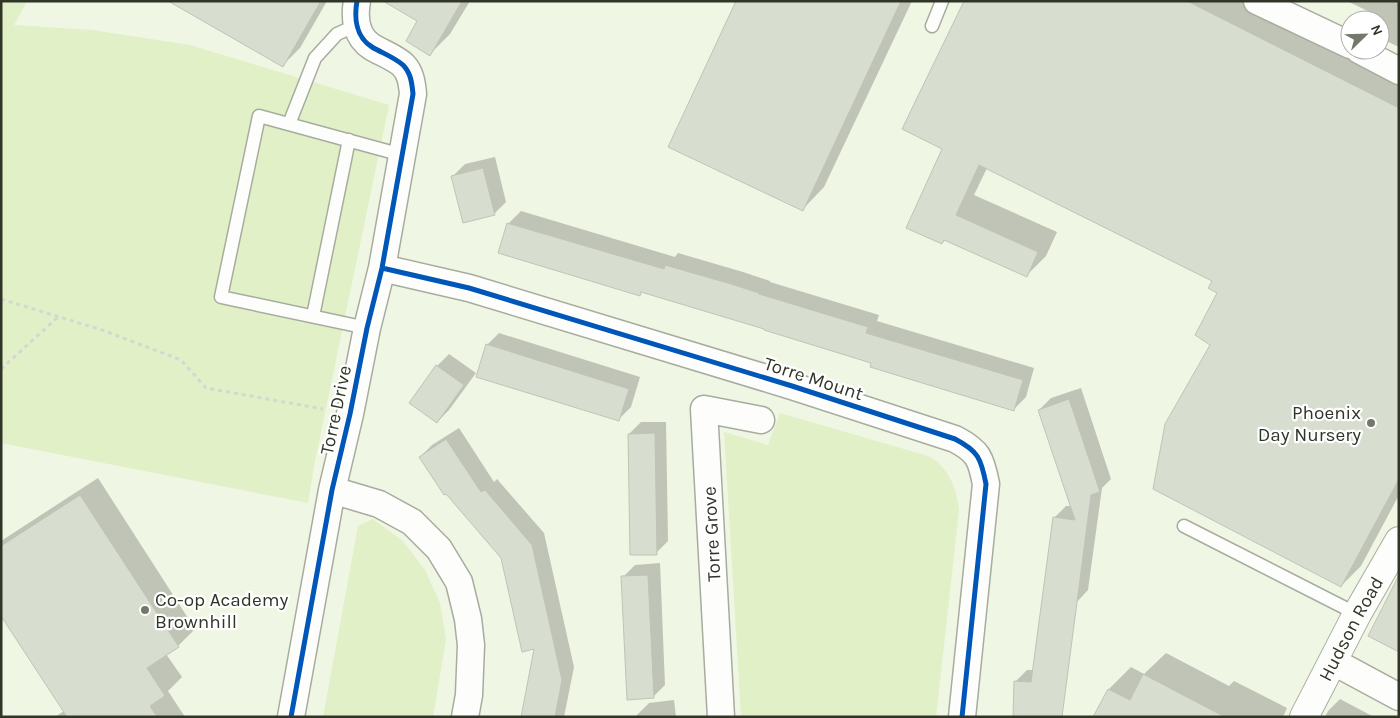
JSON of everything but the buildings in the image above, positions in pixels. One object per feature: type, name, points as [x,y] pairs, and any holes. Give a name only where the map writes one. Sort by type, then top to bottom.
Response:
[{"type":"street","points":[[1257,1],[1340,40]]},
{"type":"street","name":"Torre Drive","points":[[291,717],[332,490],[382,268],[413,94],[412,80],[403,66],[370,45],[359,32],[357,13]]},
{"type":"street","points":[[1378,60],[1399,71]]},
{"type":"street","name":"Torre Mount","points":[[382,268],[468,288],[683,353],[955,439],[970,447],[982,463],[986,484],[962,717]]},
{"type":"street","name":"Torre Grove","points":[[721,717],[704,410],[761,420]]},
{"type":"street","points":[[332,490],[379,504],[412,522],[440,549],[459,582],[468,619],[471,645],[469,695],[465,717]]},
{"type":"street","name":"Hudson Road","points":[[1304,717],[1334,662],[1357,614],[1396,551]]},
{"type":"street","points":[[1334,662],[1399,697]]},
{"type":"lane","points":[[932,26],[942,1]]},
{"type":"lane","points":[[289,124],[315,58],[357,13]]},
{"type":"lane","points":[[367,328],[222,297],[259,116],[402,155]]},
{"type":"lane","points":[[313,316],[349,140]]},
{"type":"lane","points":[[1184,526],[1357,614]]},
{"type":"path","points":[[1,299],[102,330],[181,360],[206,388],[350,414]]},
{"type":"path","points":[[1,369],[59,317]]},
{"type":"green space","points":[[1,1],[27,1],[14,25],[92,30],[190,45],[389,105],[308,503],[1,443]]},
{"type":"green space","points":[[780,413],[928,456],[941,466],[950,478],[954,486],[959,510],[936,717],[741,717],[724,432],[768,445]]},
{"type":"green space","points":[[373,519],[403,541],[425,570],[440,603],[446,639],[433,717],[323,717],[358,526]]},
{"type":"cycle path","points":[[291,717],[332,490],[382,268],[413,94],[412,83],[406,68],[392,57],[372,47],[362,38],[356,20],[357,1]]},
{"type":"cycle path","points":[[382,268],[469,288],[792,386],[955,439],[969,447],[980,462],[986,484],[962,717]]},
{"type":"place","name":"Phoenix Day Nursery","points":[[1371,423]]},
{"type":"place","name":"Co-op Academy Brownhill","points":[[145,610]]}]
